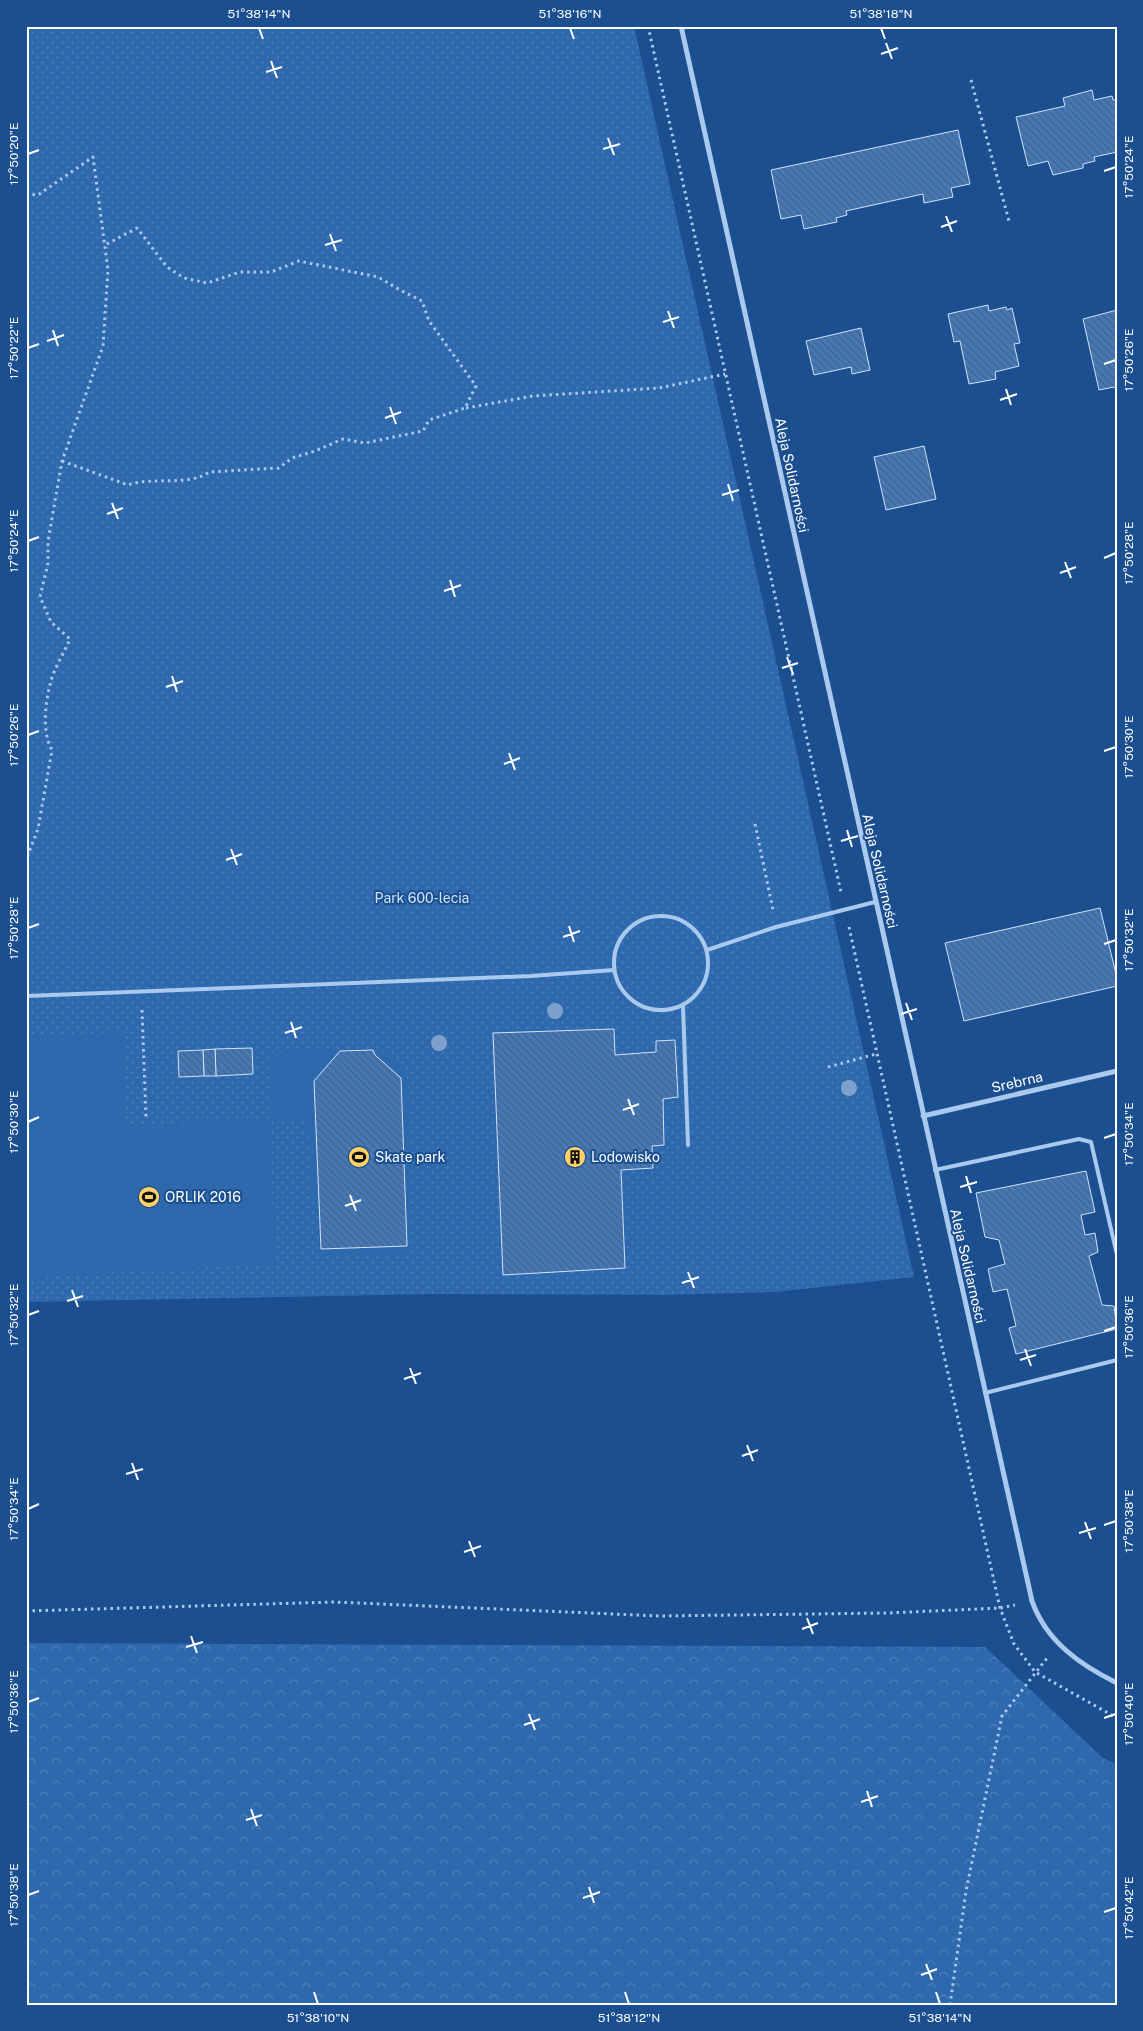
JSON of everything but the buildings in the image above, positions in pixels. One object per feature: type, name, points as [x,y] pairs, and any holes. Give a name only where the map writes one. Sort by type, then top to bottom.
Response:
[{"type":"street","name":"Aleja Solidarności","points":[[681,26],[1032,1601],[1042,1625],[1059,1644],[1080,1662],[1117,1683]]},
{"type":"street","name":"Srebrna","points":[[923,1116],[1117,1071]]},
{"type":"lane","points":[[707,950],[776,927],[876,902]]},
{"type":"lane","points":[[651,917],[674,918],[689,924],[700,936],[707,950],[707,976],[702,988],[694,998],[683,1006],[669,1010],[654,1010],[639,1006],[627,997],[618,985],[614,970],[614,954],[619,939],[629,927],[651,917]]},
{"type":"lane","points":[[26,996],[614,970]]},
{"type":"lane","points":[[683,1006],[688,1145]]},
{"type":"lane","points":[[935,1170],[1080,1139],[1091,1142],[1117,1255]]},
{"type":"lane","points":[[985,1393],[1117,1360]]},
{"type":"path","points":[[971,80],[1009,221]]},
{"type":"path","points":[[26,194],[38,195],[93,158],[108,270],[103,346],[62,461],[48,541],[48,564],[40,597],[52,622],[70,639],[50,684],[46,714],[48,742],[52,750],[38,829],[26,860]]},
{"type":"path","points":[[104,245],[138,228],[167,267],[184,278],[207,283],[240,272],[271,272],[299,261],[378,277],[422,301],[428,321],[476,386],[465,408]]},
{"type":"path","points":[[62,461],[128,485],[138,481],[200,479],[209,472],[279,468],[292,458],[315,451],[342,439],[365,443],[423,432],[429,420],[465,408],[533,396],[659,388],[725,374]]},
{"type":"path","points":[[755,824],[776,927]]},
{"type":"path","points":[[142,992],[146,1117]]},
{"type":"path","points":[[828,1066],[876,1054]]},
{"type":"path","points":[[26,1611],[334,1602],[660,1616],[888,1613],[1000,1608],[1032,1601]]},
{"type":"path","points":[[950,2005],[966,1891],[1002,1716],[1059,1644]]},
{"type":"green space","name":"Park 600-lecia","points":[[26,26],[634,26],[914,1277],[775,1292],[661,1295],[432,1294],[26,1302]]},
{"type":"green space","name":"ORLIK 2016","points":[[123,1032],[126,1125],[268,1119],[276,1263],[26,1278],[26,1036]]},
{"type":"green space","name":"Skate park","points":[[380,1050],[407,1073],[412,1253],[320,1256],[317,1193],[310,1193],[307,1120],[273,1121],[270,1053]]},
{"type":"green space","points":[[26,1643],[985,1647],[1103,1758],[1117,1765],[1117,2005],[26,2005]]},
{"type":"place","name":"Skate park","points":[[359,1157]]},
{"type":"place","name":"Lodowisko","points":[[575,1157]]},
{"type":"place","name":"ORLIK 2016","points":[[149,1197]]}]
